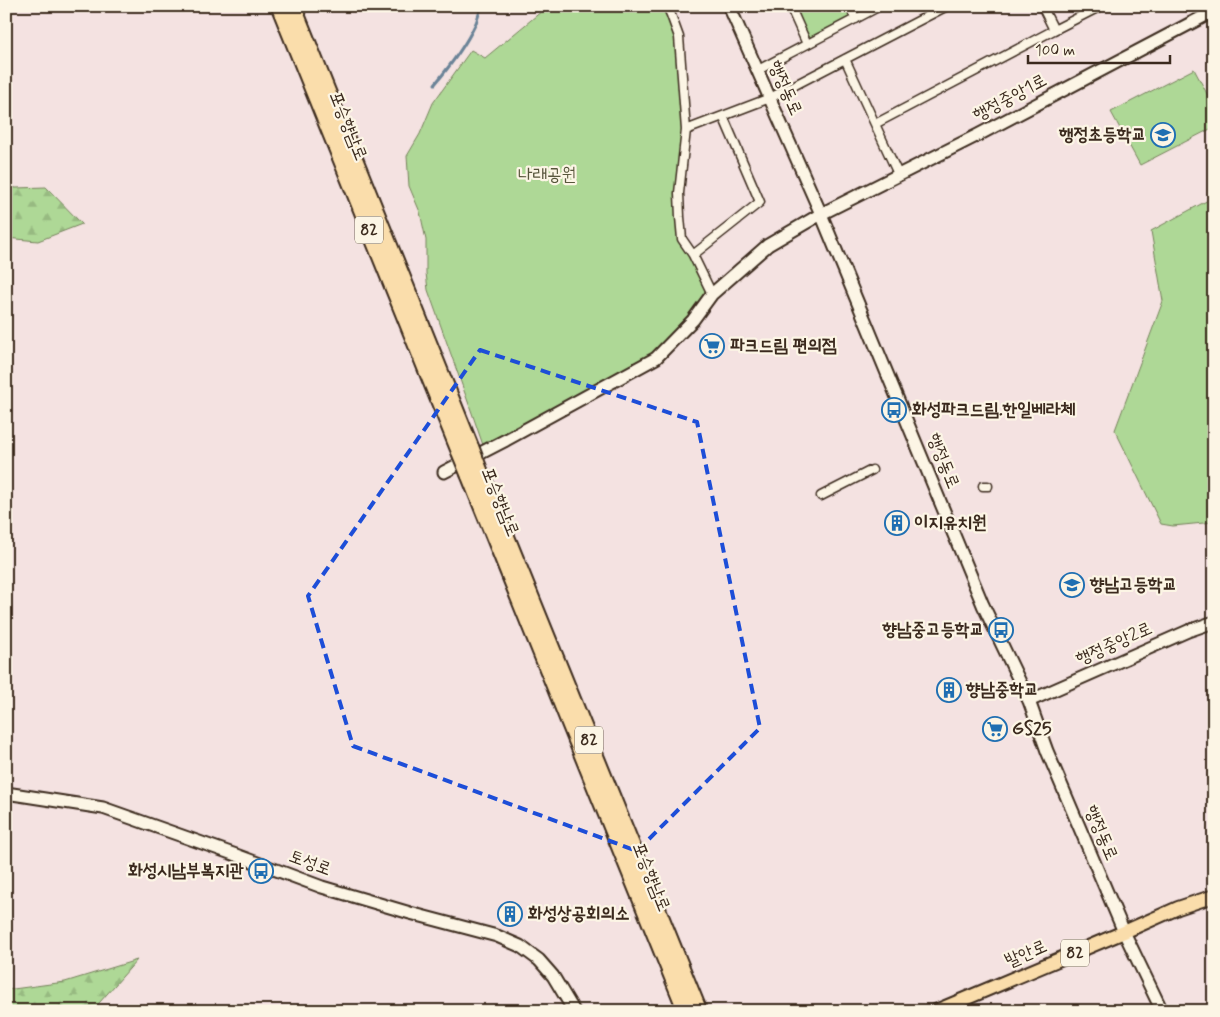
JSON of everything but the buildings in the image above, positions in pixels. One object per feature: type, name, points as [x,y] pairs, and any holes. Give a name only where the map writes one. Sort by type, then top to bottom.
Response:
[{"type":"highway","name":"포승향남로","points":[[279,6],[699,1011]]},
{"type":"highway","name":"포승향남로","points":[[292,6],[465,451]]},
{"type":"highway","name":"포승향남로","points":[[474,472],[686,1011]]},
{"type":"main road","name":"발안로","points":[[936,1011],[1178,908],[1214,896]]},
{"type":"street","points":[[666,6],[671,14],[678,37],[686,130],[679,192],[682,238],[693,255],[712,294]]},
{"type":"street","name":"행정동로","points":[[729,6],[821,214],[984,605],[1029,701],[1047,751],[1124,932],[1162,1011]]},
{"type":"street","points":[[790,6],[807,44]]},
{"type":"street","points":[[849,6],[856,19]]},
{"type":"street","points":[[758,70],[880,6]]},
{"type":"street","points":[[686,130],[770,98],[947,6]]},
{"type":"street","points":[[1042,6],[1054,30]]},
{"type":"street","points":[[876,124],[1100,6]]},
{"type":"street","name":"행정중앙1로","points":[[444,472],[656,358],[693,320],[712,294],[768,245],[821,214],[987,130],[1214,11]]},
{"type":"street","points":[[845,59],[898,174]]},
{"type":"street","points":[[693,255],[760,202],[723,116]]},
{"type":"street","points":[[822,496],[872,470]]},
{"type":"street","name":"행정중앙2로","points":[[1029,701],[1188,631],[1214,622]]},
{"type":"street","name":"토성로","points":[[6,793],[103,808],[322,887],[498,936],[520,946],[539,960],[553,976],[574,1011]]},
{"type":"highlighted area","points":[[480,350],[697,422],[760,728],[637,851],[353,746],[308,596]]},
{"type":"green space","name":"나래공원","points":[[548,6],[667,6],[679,37],[686,130],[683,155],[682,238],[712,294],[673,342],[485,451],[428,290],[426,240],[420,212],[409,186],[407,156],[420,134],[433,103],[471,50],[485,58]]},
{"type":"green space","points":[[790,6],[849,6],[856,19],[807,44]]},
{"type":"green space","points":[[1194,69],[1214,107],[1214,127],[1140,165],[1111,112]]},
{"type":"green space","points":[[6,186],[16,188],[46,187],[82,224],[38,241],[6,238]]},
{"type":"green space","points":[[1214,197],[1214,522],[1173,526],[1161,524],[1115,430],[1163,301],[1151,231]]},
{"type":"green space","points":[[137,960],[92,1011],[6,1011],[6,990],[65,982]]},
{"type":"waterway","points":[[435,84],[467,41],[482,6]]},
{"type":"place","name":"행정초등학교","points":[[1163,135]]},
{"type":"place","name":"파크드림 편의점","points":[[712,346]]},
{"type":"place","name":"화성파크드림.한일베라체","points":[[894,410]]},
{"type":"place","name":"이지유치원","points":[[897,523]]},
{"type":"place","name":"향남고등학교","points":[[1072,585]]},
{"type":"place","name":"향남중고등학교","points":[[1001,630]]},
{"type":"place","name":"향남중학교","points":[[949,690]]},
{"type":"place","name":"GS25","points":[[995,729]]},
{"type":"place","name":"화성시남부복지관","points":[[261,871]]},
{"type":"place","name":"화성상공회의소","points":[[510,914]]}]
